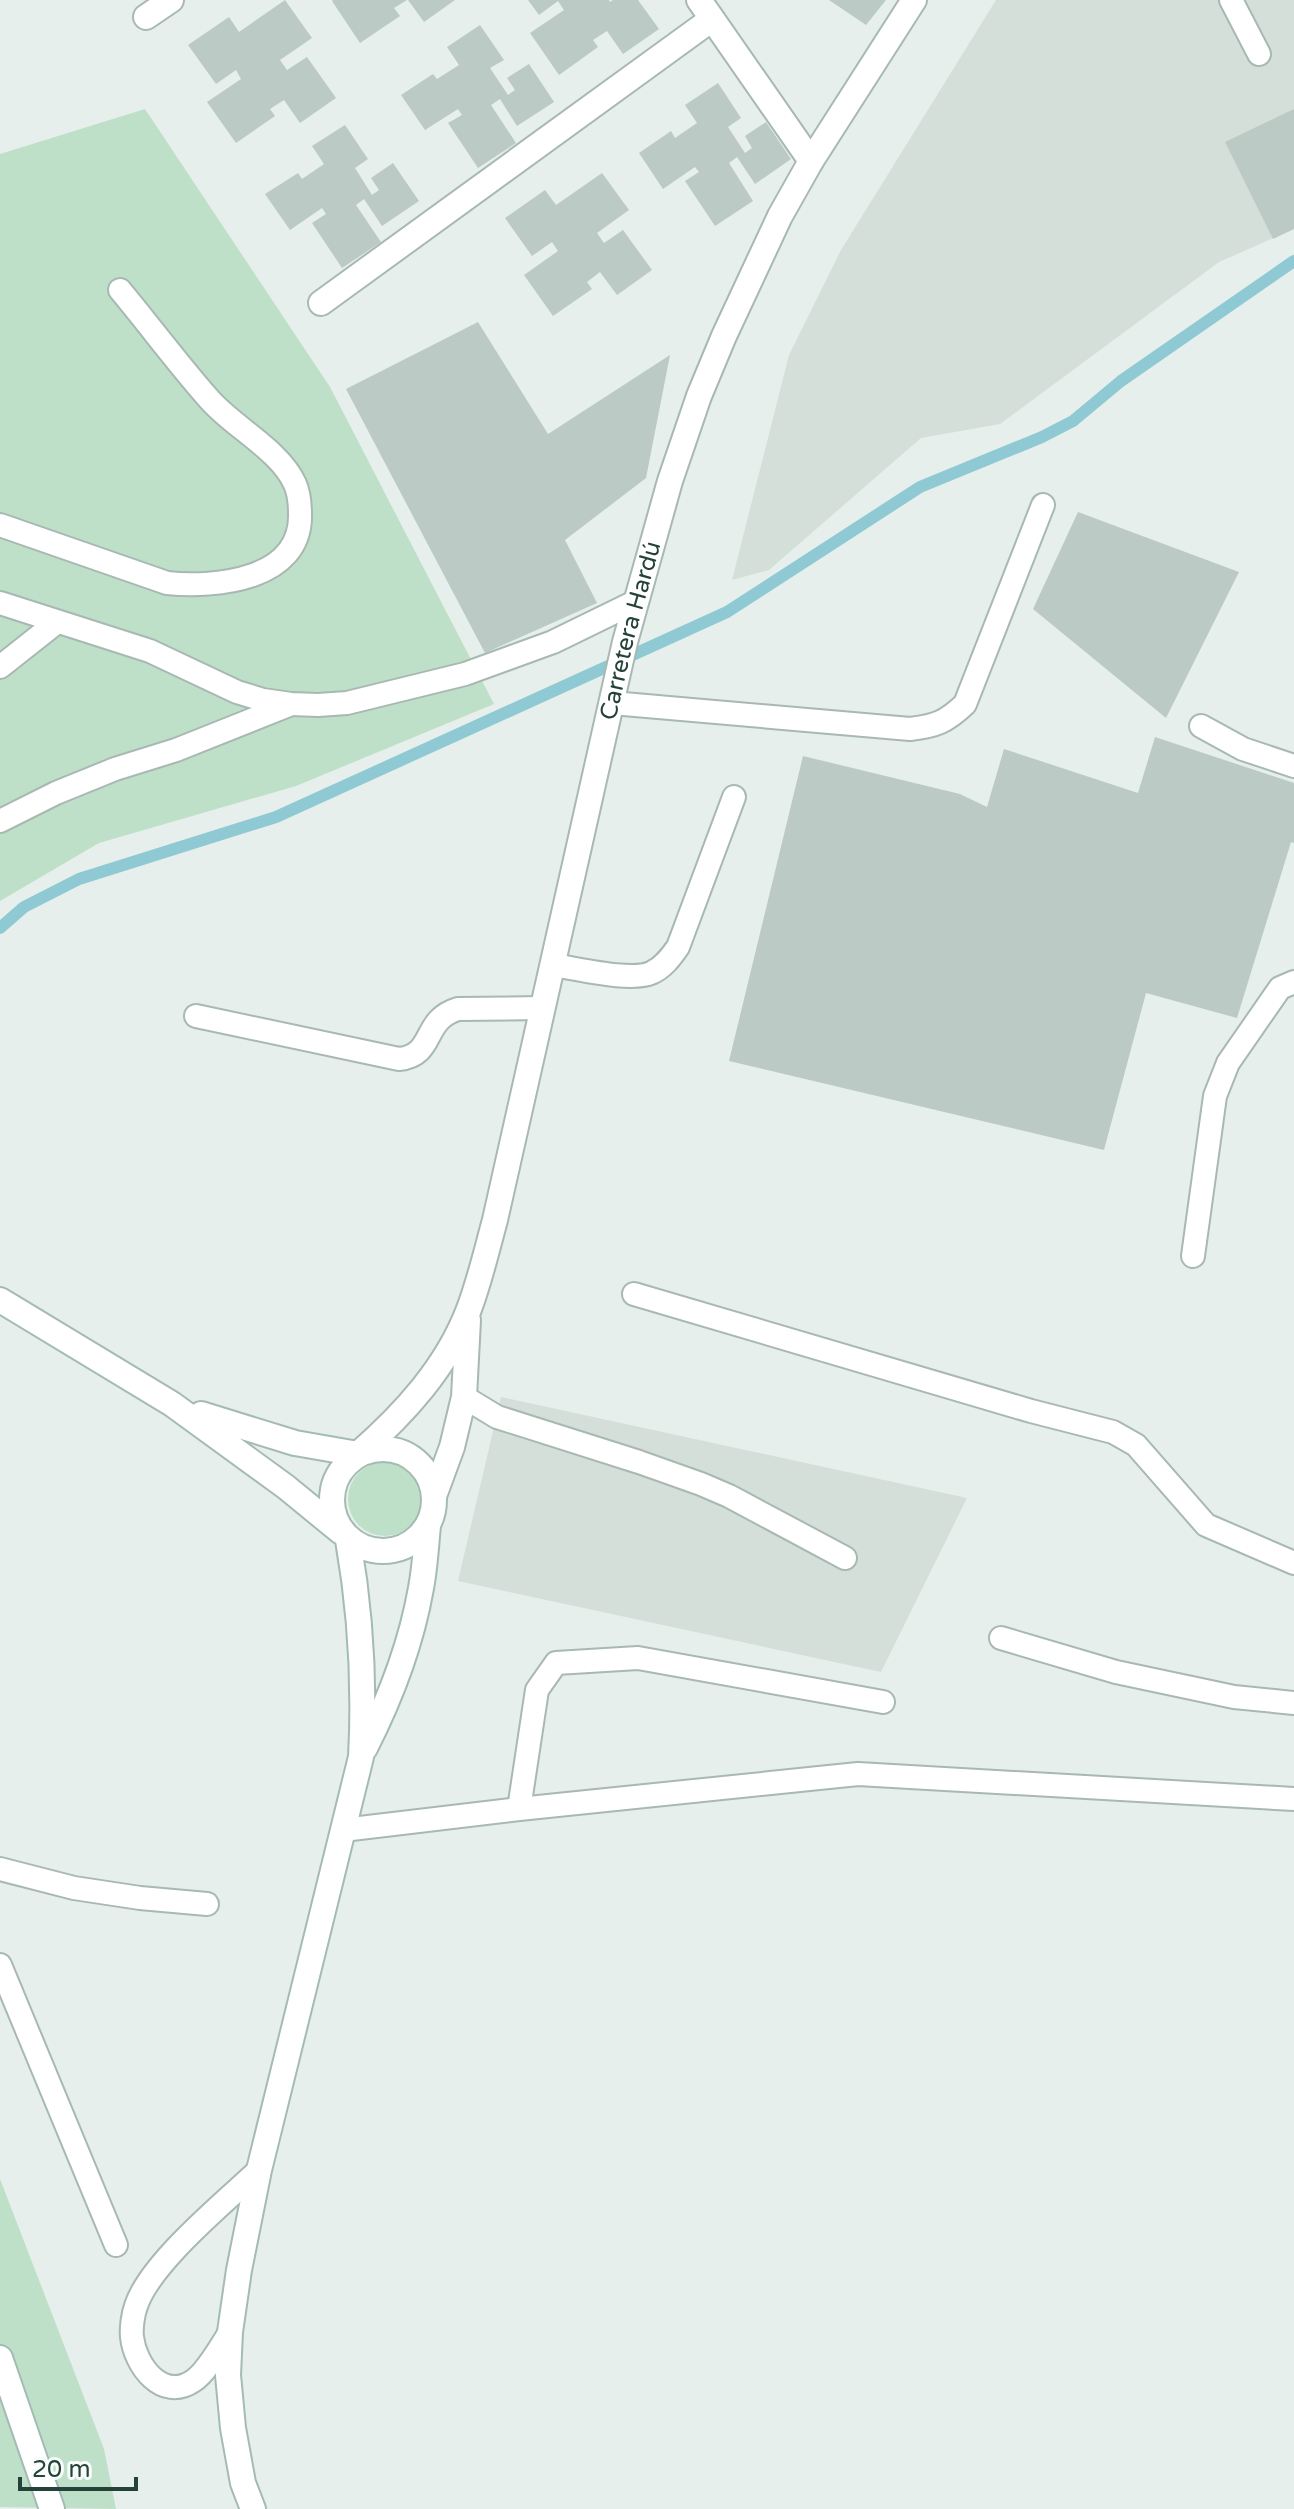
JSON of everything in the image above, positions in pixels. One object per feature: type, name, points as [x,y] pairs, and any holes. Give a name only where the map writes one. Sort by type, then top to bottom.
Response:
[{"type":"street","points":[[146,17],[171,0]]},
{"type":"street","name":"Carretera Hardú","points":[[358,1454],[385,1430],[418,1393],[453,1342],[469,1310],[495,1220],[625,642],[670,481],[699,396],[759,257],[811,161],[914,0]]},
{"type":"street","points":[[321,303],[705,9],[811,161]]},
{"type":"street","points":[[0,1300],[172,1404],[286,1487],[345,1536],[365,1549],[383,1552],[401,1549],[416,1540],[432,1516],[434,1496],[430,1479],[421,1465],[407,1455],[374,1449],[358,1454],[344,1466],[330,1498],[333,1516],[345,1536],[358,1594],[364,1703],[361,1757],[259,2170],[230,2332],[228,2375],[233,2428],[243,2483],[253,2509]]},
{"type":"street","name":"Carretera Hardú","points":[[434,1496],[452,1447],[464,1397],[469,1310]]},
{"type":"street","points":[[172,1404],[295,1443],[358,1454]]},
{"type":"street","points":[[361,1757],[388,1703],[408,1645],[422,1586],[428,1525]]},
{"type":"street","points":[[0,2358],[52,2509]]},
{"type":"lane","points":[[1231,0],[1259,54]]},
{"type":"lane","points":[[0,525],[167,583],[194,586],[221,584],[257,572],[284,557],[296,543],[301,524],[300,505],[296,485],[284,466],[208,398],[120,290]]},
{"type":"lane","points":[[614,693],[910,729],[931,727],[950,719],[965,704],[1043,505]]},
{"type":"lane","points":[[0,603],[150,651],[237,692],[291,704],[347,703],[465,674],[553,642],[637,601]]},
{"type":"lane","points":[[0,667],[57,622]]},
{"type":"lane","points":[[0,821],[56,793],[115,769],[176,750],[291,704]]},
{"type":"lane","points":[[1201,726],[1243,749],[1294,766]]},
{"type":"lane","points":[[552,965],[636,977],[653,972],[668,961],[678,947],[734,797]]},
{"type":"lane","points":[[1193,1256],[1215,1096],[1220,1080],[1228,1063],[1280,988],[1294,982]]},
{"type":"lane","points":[[196,1016],[399,1059],[419,1053],[436,1022],[446,1013],[458,1009],[542,1008]]},
{"type":"lane","points":[[634,1294],[1031,1411],[1113,1432],[1136,1445],[1206,1525],[1294,1563]]},
{"type":"lane","points":[[464,1397],[497,1417],[701,1484],[845,1558]]},
{"type":"lane","points":[[1001,1638],[1116,1672],[1234,1697],[1294,1703]]},
{"type":"lane","points":[[519,1809],[537,1690],[556,1663],[638,1658],[883,1702]]},
{"type":"lane","points":[[343,1830],[858,1774],[1294,1799]]},
{"type":"lane","points":[[0,1869],[74,1888],[207,1904]]},
{"type":"lane","points":[[0,1965],[116,2245]]},
{"type":"lane","points":[[230,2332],[195,2380],[179,2387],[160,2385],[141,2367],[131,2336],[136,2306],[150,2279],[182,2243],[259,2170]]},
{"type":"shaded area","points":[[996,0],[1294,0],[1294,229],[1219,262],[1000,424],[921,438],[769,570],[732,580],[789,355],[841,250]]},
{"type":"shaded area","points":[[501,1397],[967,1498],[881,1672],[458,1581]]},
{"type":"green space","points":[[145,109],[330,387],[494,704],[296,786],[99,843],[0,901],[0,154]]},
{"type":"green space","points":[[385,1462],[399,1465],[411,1473],[419,1485],[422,1499],[419,1513],[411,1525],[399,1533],[385,1536],[371,1533],[359,1525],[351,1513],[348,1499],[351,1485],[359,1473],[371,1465]]},
{"type":"green space","points":[[0,2179],[104,2449],[116,2509],[0,2507]]},
{"type":"building","points":[[285,0],[312,38],[280,60],[287,70],[307,57],[336,98],[300,123],[284,100],[270,109],[275,116],[236,143],[207,102],[241,79],[236,70],[216,84],[188,45],[229,17],[239,32]]},
{"type":"building","points":[[333,0],[407,0],[394,8],[400,16],[360,43]]},
{"type":"building","points":[[408,0],[455,0],[424,22]]},
{"type":"building","points":[[528,0],[638,0],[659,29],[623,54],[607,31],[593,40],[598,47],[559,75],[530,33],[564,10],[558,1],[539,15]]},
{"type":"building","points":[[829,0],[886,0],[866,25]]},
{"type":"building","points":[[480,25],[504,60],[490,68],[508,95],[515,90],[507,78],[529,64],[554,102],[517,126],[500,99],[491,105],[516,143],[478,168],[448,123],[462,115],[458,109],[425,130],[401,95],[433,74],[437,79],[459,65],[447,47]]},
{"type":"building","points":[[718,83],[741,118],[728,127],[745,153],[752,148],[745,136],[766,122],[791,159],[755,184],[737,157],[729,163],[753,201],[715,226],[685,181],[699,172],[695,167],[663,189],[639,153],[671,131],[675,138],[697,123],[685,105]]},
{"type":"building","points":[[1294,109],[1294,229],[1273,239],[1225,142]]},
{"type":"building","points":[[345,125],[368,159],[355,168],[372,195],[379,190],[371,178],[393,163],[419,201],[382,226],[364,199],[356,205],[381,242],[342,268],[312,223],[326,214],[322,208],[290,230],[265,194],[298,173],[302,179],[324,164],[312,146]]},
{"type":"building","points":[[602,173],[629,210],[597,233],[604,243],[623,230],[652,270],[617,295],[600,272],[587,282],[592,289],[553,316],[524,275],[558,251],[552,242],[532,256],[505,218],[545,190],[556,205]]},
{"type":"building","points":[[478,322],[548,434],[670,355],[646,478],[565,540],[597,603],[485,653],[346,389]]},
{"type":"building","points":[[1078,512],[1239,572],[1166,718],[1033,609]]},
{"type":"building","points":[[1155,737],[1294,783],[1294,843],[1291,842],[1237,1018],[1146,993],[1104,1150],[729,1061],[803,756],[960,794],[987,807],[1004,749],[1138,793]]},
{"type":"waterway","points":[[0,928],[24,907],[79,879],[276,817],[727,612],[920,487],[1042,437],[1073,421],[1121,381],[1294,261]]}]
